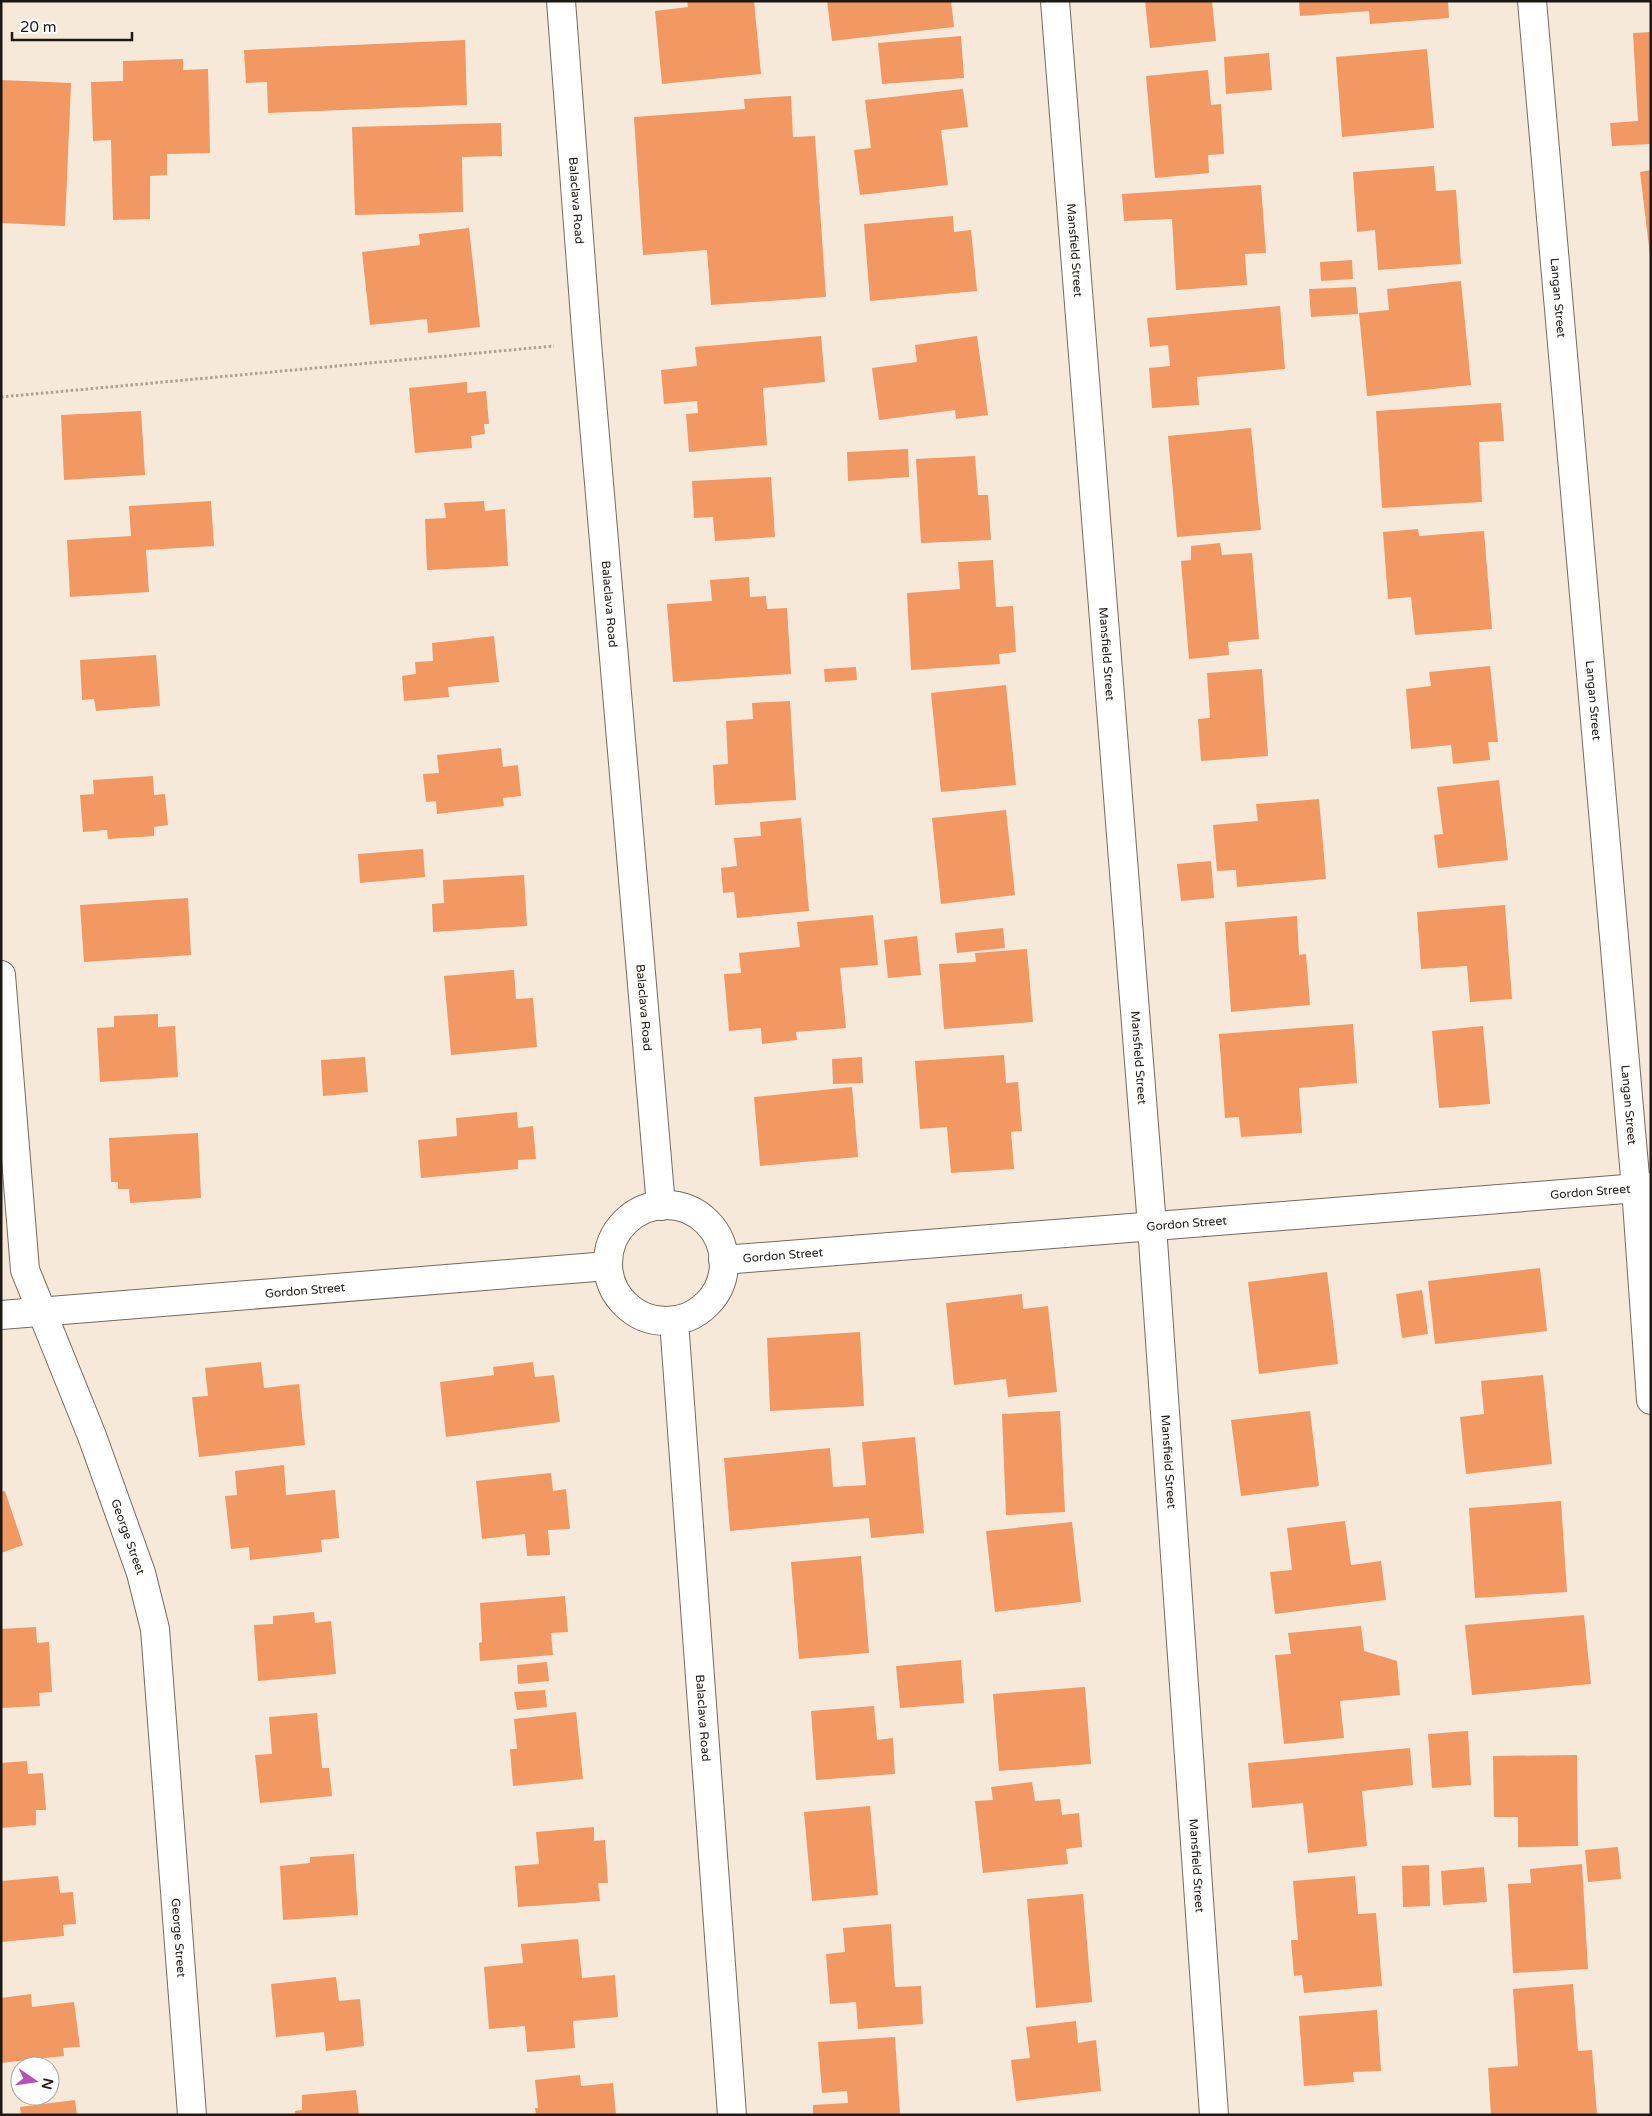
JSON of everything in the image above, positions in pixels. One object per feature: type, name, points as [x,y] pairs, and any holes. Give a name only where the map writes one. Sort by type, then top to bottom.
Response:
[{"type":"street","name":"Balaclava Road","points":[[561,1],[586,343],[661,1206]]},
{"type":"street","name":"Mansfield Street","points":[[1055,1],[1152,1226],[1214,2115]]},
{"type":"street","name":"Langan Street","points":[[1532,1],[1643,1187],[1651,1400]]},
{"type":"street","name":"George Street","points":[[1,975],[25,1270],[92,1436],[141,1573],[155,1629],[192,2115]]},
{"type":"street","name":"Gordon Street","points":[[723,1260],[1643,1187]]},
{"type":"street","points":[[668,1205],[686,1209],[702,1219],[715,1233],[722,1250],[722,1279],[718,1288],[707,1304],[691,1315],[674,1321],[655,1320],[629,1308],[622,1301],[612,1284],[608,1266],[610,1247],[619,1230],[640,1211],[661,1206],[668,1205]]},
{"type":"street","name":"Gordon Street","points":[[1,1316],[608,1266]]},
{"type":"street","name":"Balaclava Road","points":[[674,1321],[732,2115]]},
{"type":"path","points":[[1,396],[586,343]]},
{"type":"building","points":[[687,1],[754,1],[761,74],[662,84],[655,11],[688,7]]},
{"type":"building","points":[[827,1],[951,1],[954,27],[832,41]]},
{"type":"building","points":[[1145,1],[1212,1],[1216,41],[1150,48]]},
{"type":"building","points":[[1299,1],[1448,1],[1449,18],[1370,24],[1369,11],[1300,16]]},
{"type":"building","points":[[1651,32],[1651,144],[1612,146],[1610,123],[1638,121],[1633,33]]},
{"type":"building","points":[[961,36],[964,78],[882,84],[878,43]]},
{"type":"building","points":[[465,40],[467,105],[268,113],[267,82],[246,83],[244,50]]},
{"type":"building","points":[[1427,49],[1434,128],[1342,137],[1336,57]]},
{"type":"building","points":[[1269,53],[1272,90],[1226,94],[1224,57]]},
{"type":"building","points":[[183,59],[183,70],[208,69],[210,153],[167,154],[167,175],[150,176],[150,219],[113,220],[111,140],[93,141],[91,82],[123,81],[123,61]]},
{"type":"building","points":[[1208,70],[1211,105],[1221,104],[1224,154],[1208,155],[1209,173],[1155,178],[1146,76]]},
{"type":"building","points":[[1,80],[71,83],[65,226],[1,223]]},
{"type":"building","points":[[963,89],[968,127],[941,130],[948,185],[860,195],[854,150],[871,148],[865,100]]},
{"type":"building","points":[[791,96],[793,137],[815,136],[826,297],[711,305],[707,250],[643,255],[634,117],[745,109],[744,99]]},
{"type":"building","points":[[501,123],[502,156],[462,157],[463,212],[355,215],[352,127]]},
{"type":"building","points":[[1434,166],[1436,191],[1456,190],[1461,264],[1378,270],[1375,230],[1357,232],[1353,172]]},
{"type":"building","points":[[1651,170],[1651,255],[1650,255],[1640,172]]},
{"type":"building","points":[[1261,185],[1266,253],[1245,254],[1247,285],[1176,290],[1172,219],[1124,221],[1122,194]]},
{"type":"building","points":[[953,216],[954,232],[971,230],[977,291],[870,301],[864,224]]},
{"type":"building","points":[[469,228],[480,327],[428,333],[427,319],[370,325],[362,252],[420,245],[419,234]]},
{"type":"building","points":[[1352,260],[1353,279],[1321,281],[1320,262]]},
{"type":"building","points":[[1461,281],[1471,385],[1367,396],[1359,313],[1389,310],[1387,289]]},
{"type":"building","points":[[1356,287],[1358,314],[1311,317],[1309,289]]},
{"type":"building","points":[[1280,306],[1285,369],[1197,377],[1199,405],[1152,408],[1149,368],[1170,366],[1168,345],[1150,347],[1147,318]]},
{"type":"building","points":[[821,336],[825,382],[763,388],[767,445],[689,452],[686,414],[698,413],[697,401],[664,404],[661,370],[697,366],[695,347]]},
{"type":"building","points":[[977,336],[988,415],[956,419],[955,410],[879,420],[872,368],[917,362],[915,345]]},
{"type":"building","points":[[467,382],[467,393],[486,391],[489,424],[484,424],[485,434],[471,436],[472,448],[415,453],[409,388]]},
{"type":"building","points":[[1501,403],[1504,441],[1479,442],[1482,502],[1382,508],[1376,411]]},
{"type":"building","points":[[141,411],[145,475],[64,480],[61,415]]},
{"type":"building","points":[[1251,428],[1261,530],[1177,537],[1168,436]]},
{"type":"building","points":[[908,449],[909,477],[848,481],[847,452]]},
{"type":"building","points":[[975,456],[978,495],[988,495],[991,540],[921,543],[916,459]]},
{"type":"building","points":[[771,477],[775,537],[715,541],[713,517],[694,518],[692,481]]},
{"type":"building","points":[[211,501],[214,546],[146,550],[149,592],[70,597],[67,540],[131,536],[129,506]]},
{"type":"building","points":[[484,501],[485,511],[505,509],[508,566],[427,570],[425,519],[446,518],[444,503]]},
{"type":"building","points":[[1418,529],[1419,536],[1484,531],[1492,629],[1415,635],[1411,597],[1388,599],[1383,532]]},
{"type":"building","points":[[1220,543],[1222,555],[1252,553],[1259,639],[1228,642],[1229,655],[1189,659],[1181,561],[1191,560],[1191,546]]},
{"type":"building","points":[[993,560],[996,607],[1013,606],[1016,652],[999,654],[1000,664],[911,670],[907,593],[960,589],[958,562]]},
{"type":"building","points":[[749,577],[750,597],[766,596],[767,609],[787,608],[791,674],[673,682],[667,604],[712,601],[710,580]]},
{"type":"building","points":[[494,636],[499,682],[448,687],[449,697],[404,701],[402,676],[416,674],[415,662],[433,661],[432,643]]},
{"type":"building","points":[[156,655],[160,706],[96,711],[94,699],[82,700],[80,660]]},
{"type":"building","points":[[1490,666],[1498,742],[1488,742],[1490,760],[1453,764],[1451,745],[1411,749],[1406,689],[1431,686],[1429,672]]},
{"type":"building","points":[[856,667],[857,680],[825,682],[824,669]]},
{"type":"building","points":[[1262,669],[1268,756],[1201,761],[1198,719],[1210,718],[1207,673]]},
{"type":"building","points":[[1006,685],[1016,785],[941,792],[931,693]]},
{"type":"building","points":[[790,701],[796,800],[715,805],[713,765],[728,764],[726,721],[753,719],[752,703]]},
{"type":"building","points":[[501,748],[503,767],[518,765],[521,796],[503,798],[504,806],[437,814],[436,801],[426,802],[423,774],[439,773],[437,755]]},
{"type":"building","points":[[153,776],[154,795],[165,794],[168,825],[154,827],[154,836],[108,839],[107,830],[83,832],[80,795],[94,794],[93,780]]},
{"type":"building","points":[[1499,780],[1508,860],[1438,868],[1434,835],[1443,834],[1437,787]]},
{"type":"building","points":[[1319,799],[1326,879],[1237,887],[1236,870],[1217,871],[1213,825],[1258,821],[1256,804]]},
{"type":"building","points":[[1006,810],[1015,895],[941,904],[932,818]]},
{"type":"building","points":[[801,818],[809,911],[737,918],[734,892],[723,893],[721,868],[737,866],[734,838],[761,836],[760,822]]},
{"type":"building","points":[[423,849],[425,877],[360,883],[358,854]]},
{"type":"building","points":[[1211,861],[1214,898],[1181,901],[1177,864]]},
{"type":"building","points":[[524,875],[527,926],[433,932],[432,904],[444,903],[443,880]]},
{"type":"building","points":[[188,898],[191,955],[84,962],[80,905]]},
{"type":"building","points":[[1505,905],[1512,999],[1470,1002],[1467,966],[1421,969],[1417,912]]},
{"type":"building","points":[[873,915],[878,965],[840,968],[846,1028],[796,1032],[797,1040],[762,1044],[761,1028],[729,1031],[724,974],[741,973],[739,953],[800,947],[797,922]]},
{"type":"building","points":[[1297,916],[1299,955],[1306,954],[1310,1005],[1231,1012],[1225,922]]},
{"type":"building","points":[[1003,928],[1005,948],[957,953],[955,933]]},
{"type":"building","points":[[917,936],[921,975],[888,978],[884,940]]},
{"type":"building","points":[[1027,949],[1033,1022],[944,1029],[939,964],[976,962],[975,953]]},
{"type":"building","points":[[514,970],[516,999],[533,998],[537,1047],[451,1055],[444,976]]},
{"type":"building","points":[[158,1014],[158,1027],[175,1026],[178,1077],[100,1082],[97,1028],[114,1027],[114,1016]]},
{"type":"building","points":[[1353,1024],[1357,1083],[1299,1088],[1302,1133],[1241,1137],[1239,1117],[1225,1118],[1219,1034]]},
{"type":"building","points":[[1483,1026],[1490,1104],[1439,1108],[1432,1031]]},
{"type":"building","points":[[1004,1055],[1006,1083],[1018,1082],[1022,1131],[1011,1132],[1014,1169],[951,1173],[947,1127],[920,1129],[915,1061]]},
{"type":"building","points":[[365,1057],[368,1092],[323,1096],[321,1060]]},
{"type":"building","points":[[862,1057],[863,1083],[833,1084],[832,1059]]},
{"type":"building","points":[[852,1087],[858,1157],[760,1166],[754,1097]]},
{"type":"building","points":[[517,1112],[518,1128],[533,1126],[536,1159],[518,1160],[518,1169],[421,1178],[418,1140],[457,1136],[456,1118]]},
{"type":"building","points":[[198,1133],[201,1198],[130,1203],[129,1189],[118,1189],[118,1182],[111,1182],[109,1138]]},
{"type":"building","points":[[1540,1268],[1547,1331],[1435,1344],[1428,1281]]},
{"type":"building","points":[[1327,1272],[1338,1364],[1259,1374],[1248,1282]]},
{"type":"building","points":[[1422,1290],[1428,1334],[1402,1338],[1396,1294]]},
{"type":"building","points":[[1022,1294],[1023,1309],[1048,1306],[1057,1392],[1008,1397],[1006,1379],[954,1385],[946,1303]]},
{"type":"building","points":[[860,1332],[864,1406],[770,1411],[767,1338]]},
{"type":"building","points":[[261,1362],[264,1388],[299,1384],[305,1445],[199,1457],[192,1397],[208,1396],[205,1368]]},
{"type":"building","points":[[533,1362],[535,1377],[554,1375],[560,1422],[446,1437],[440,1382],[494,1375],[493,1367]]},
{"type":"building","points":[[1543,1375],[1552,1464],[1466,1474],[1460,1417],[1484,1414],[1481,1381]]},
{"type":"building","points":[[1060,1411],[1065,1512],[1006,1515],[1002,1414]]},
{"type":"building","points":[[1310,1411],[1319,1486],[1241,1496],[1231,1420]]},
{"type":"building","points":[[915,1437],[924,1533],[871,1538],[869,1518],[730,1531],[724,1458],[830,1448],[833,1487],[866,1485],[862,1442]]},
{"type":"building","points":[[284,1465],[286,1495],[335,1490],[339,1538],[321,1540],[322,1552],[250,1560],[249,1547],[231,1549],[225,1496],[237,1495],[235,1471]]},
{"type":"building","points":[[551,1473],[553,1491],[566,1489],[570,1529],[548,1530],[550,1555],[527,1556],[525,1534],[482,1539],[476,1481]]},
{"type":"building","points":[[5,1491],[23,1545],[1,1553],[1,1492]]},
{"type":"building","points":[[1561,1501],[1567,1592],[1475,1598],[1469,1508]]},
{"type":"building","points":[[1345,1521],[1351,1565],[1381,1561],[1386,1600],[1275,1614],[1270,1572],[1292,1570],[1287,1528]]},
{"type":"building","points":[[1072,1522],[1081,1602],[995,1612],[986,1531]]},
{"type":"building","points":[[861,1556],[869,1653],[799,1659],[791,1562]]},
{"type":"building","points":[[565,1596],[568,1632],[551,1633],[553,1655],[480,1661],[479,1643],[482,1642],[480,1603]]},
{"type":"building","points":[[314,1612],[315,1623],[331,1621],[336,1674],[258,1681],[254,1625],[273,1624],[273,1616]]},
{"type":"building","points":[[1584,1615],[1591,1684],[1472,1695],[1465,1625]]},
{"type":"building","points":[[1361,1626],[1364,1651],[1397,1661],[1400,1695],[1340,1701],[1344,1738],[1284,1744],[1275,1655],[1291,1654],[1288,1633]]},
{"type":"building","points":[[36,1627],[37,1643],[49,1642],[52,1692],[39,1693],[40,1706],[1,1708],[1,1629]]},
{"type":"building","points":[[961,1660],[964,1703],[900,1708],[896,1666]]},
{"type":"building","points":[[547,1662],[549,1681],[518,1684],[517,1665]]},
{"type":"building","points":[[1085,1687],[1091,1764],[999,1771],[993,1694]]},
{"type":"building","points":[[545,1690],[547,1707],[517,1710],[514,1692]]},
{"type":"building","points":[[874,1706],[877,1740],[893,1738],[895,1774],[816,1780],[811,1711]]},
{"type":"building","points":[[576,1712],[583,1779],[513,1786],[510,1749],[517,1749],[514,1719]]},
{"type":"building","points":[[317,1713],[322,1768],[329,1768],[332,1796],[260,1803],[255,1755],[272,1754],[269,1717]]},
{"type":"building","points":[[1468,1731],[1471,1785],[1432,1788],[1428,1734]]},
{"type":"building","points":[[1410,1748],[1413,1785],[1362,1791],[1367,1846],[1308,1853],[1303,1803],[1252,1808],[1248,1763]]},
{"type":"building","points":[[1577,1755],[1578,1846],[1518,1847],[1518,1817],[1494,1817],[1493,1756]]},
{"type":"building","points":[[27,1761],[28,1774],[43,1773],[46,1810],[36,1810],[36,1825],[1,1828],[1,1763]]},
{"type":"building","points":[[1032,1782],[1035,1801],[1060,1799],[1062,1815],[1079,1813],[1082,1847],[1066,1849],[1068,1864],[983,1873],[975,1801],[993,1800],[991,1787]]},
{"type":"building","points":[[870,1806],[878,1895],[812,1901],[804,1812]]},
{"type":"building","points":[[594,1827],[594,1841],[605,1840],[608,1883],[598,1883],[600,1901],[518,1907],[515,1866],[539,1864],[536,1832]]},
{"type":"building","points":[[1618,1847],[1621,1879],[1588,1882],[1585,1850]]},
{"type":"building","points":[[354,1854],[358,1915],[283,1920],[280,1866],[310,1863],[310,1857]]},
{"type":"building","points":[[1582,1864],[1588,1969],[1513,1973],[1508,1884],[1531,1883],[1530,1869]]},
{"type":"building","points":[[1429,1865],[1430,1906],[1403,1907],[1402,1866]]},
{"type":"building","points":[[1484,1867],[1487,1902],[1443,1905],[1441,1871]]},
{"type":"building","points":[[58,1876],[60,1893],[73,1892],[76,1924],[63,1925],[64,1936],[1,1942],[1,1881]]},
{"type":"building","points":[[1355,1876],[1358,1914],[1376,1913],[1382,1986],[1304,1993],[1302,1975],[1294,1976],[1291,1940],[1298,1940],[1293,1881]]},
{"type":"building","points":[[1083,1894],[1092,2002],[1036,2008],[1027,1899]]},
{"type":"building","points":[[891,1924],[895,1987],[921,1986],[923,2024],[858,2029],[856,2002],[830,2004],[826,1954],[845,1952],[843,1928]]},
{"type":"building","points":[[578,1939],[582,1978],[615,1975],[618,2017],[573,2021],[575,2048],[527,2052],[525,2026],[489,2029],[484,1967],[523,1963],[521,1944]]},
{"type":"building","points":[[336,1977],[339,2001],[360,1999],[364,2046],[326,2051],[324,2032],[276,2037],[271,1984]]},
{"type":"building","points":[[1573,1984],[1578,2051],[1592,2050],[1597,2115],[1491,2115],[1488,2068],[1518,2066],[1513,1989]]},
{"type":"building","points":[[31,1994],[32,2007],[74,2002],[80,2047],[63,2048],[64,2056],[10,2056],[10,2062],[1,2063],[1,1998]]},
{"type":"building","points":[[1377,2010],[1381,2071],[1353,2072],[1354,2082],[1304,2086],[1299,2016]]},
{"type":"building","points":[[1076,2021],[1078,2043],[1096,2040],[1101,2091],[1016,2101],[1011,2060],[1030,2058],[1026,2027]]},
{"type":"building","points":[[895,2037],[900,2115],[813,2115],[813,2105],[848,2103],[847,2091],[822,2093],[818,2042]]},
{"type":"building","points":[[580,2075],[581,2086],[613,2083],[616,2115],[536,2115],[535,2108],[538,2108],[535,2080]]},
{"type":"building","points":[[356,2090],[359,2115],[295,2115],[295,2111],[302,2110],[302,2095]]},
{"type":"building","points":[[75,2100],[77,2115],[21,2115],[20,2107],[60,2106],[60,2102]]}]
